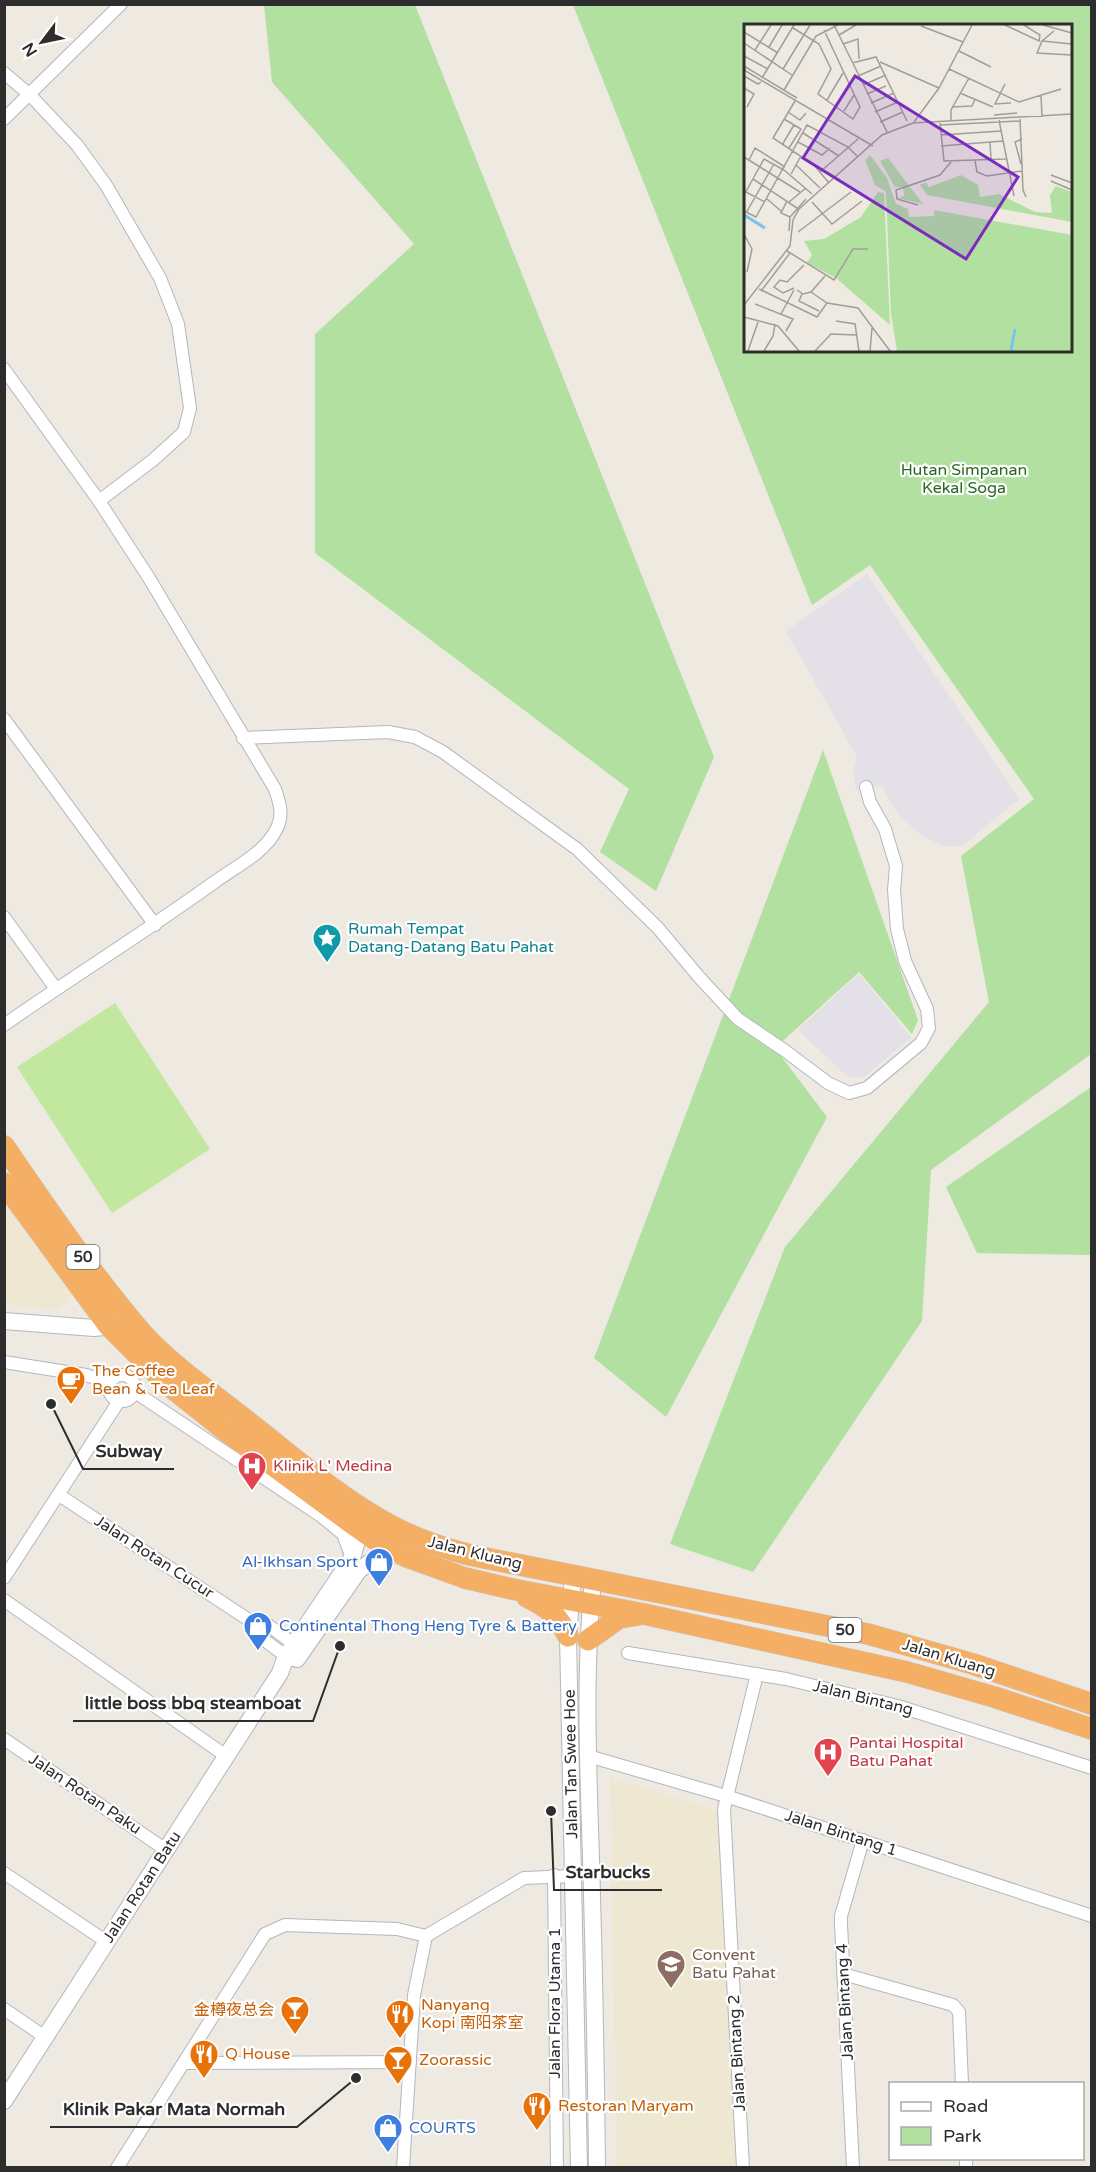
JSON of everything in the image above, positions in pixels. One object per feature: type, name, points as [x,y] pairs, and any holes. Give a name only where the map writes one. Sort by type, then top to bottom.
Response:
[{"type":"highway","name":"Jalan Kluang","points":[[4,1146],[44,1204],[144,1335],[214,1395],[342,1494],[390,1525],[444,1548],[868,1634],[973,1664],[1092,1704]]},
{"type":"highway","name":"Jalan Kluang","points":[[4,1183],[108,1325],[167,1384],[226,1431],[350,1522],[376,1540],[408,1557],[465,1578],[512,1589],[645,1614],[907,1672],[1092,1729]]},
{"type":"highway","points":[[512,1589],[547,1606],[578,1638],[619,1618],[645,1614]]},
{"type":"main road","points":[[4,1321],[94,1328],[108,1325],[123,1309]]},
{"type":"main road","points":[[350,1522],[356,1544],[352,1558]]},
{"type":"main road","name":"Jalan Rotan Batu","points":[[4,2102],[294,1653],[359,1570],[378,1557],[392,1555],[408,1557]]},
{"type":"main road","name":"Jalan Rotan Batu","points":[[294,1653],[352,1558]]},
{"type":"main road","name":"Jalan Tan Swee Hoe","points":[[579,2168],[573,1876],[578,1638],[583,1578]]},
{"type":"main road","name":"Jalan Tan Swee Hoe","points":[[578,1638],[588,1756],[597,2168]]},
{"type":"street","points":[[4,119],[122,4]]},
{"type":"street","points":[[4,73],[30,95],[77,145],[112,195],[160,278],[177,324],[190,408],[184,432],[153,460],[99,501]]},
{"type":"street","points":[[4,369],[99,501],[149,578],[275,789],[281,808],[278,827],[265,846],[155,925],[4,1025]]},
{"type":"street","points":[[4,719],[155,925]]},
{"type":"street","points":[[243,738],[388,732],[415,737],[443,752],[577,849],[658,928],[699,978],[738,1019],[828,1083],[849,1093],[867,1088],[921,1043],[929,1028],[927,1009],[905,961],[897,929],[894,890],[896,866],[885,829],[870,802],[866,787]]},
{"type":"street","points":[[4,917],[56,989]]},
{"type":"street","points":[[4,1362],[86,1375],[111,1383]]},
{"type":"street","points":[[125,1376],[135,1384],[135,1392],[127,1400],[119,1401],[110,1392],[111,1383],[116,1377],[125,1376]]},
{"type":"street","points":[[135,1392],[321,1516],[343,1534],[352,1558]]},
{"type":"street","points":[[4,1578],[119,1401]]},
{"type":"street","name":"Jalan Rotan Cucur","points":[[59,1495],[249,1620],[255,1633],[294,1653]]},
{"type":"street","points":[[4,1600],[226,1756]]},
{"type":"street","name":"Jalan Bintang","points":[[628,1653],[757,1674],[898,1706],[1092,1768]]},
{"type":"street","name":"Jalan Bintang 2","points":[[743,2168],[724,1809],[757,1674]]},
{"type":"street","name":"Jalan Rotan Paku","points":[[4,1739],[166,1850]]},
{"type":"street","name":"Jalan Bintang 1","points":[[588,1756],[726,1796],[1092,1916]]},
{"type":"street","name":"Jalan Bintang 4","points":[[853,2168],[842,1916],[862,1840]]},
{"type":"street","points":[[4,1873],[107,1942]]},
{"type":"street","name":"Jalan Flora Utama 1","points":[[554,1875],[557,2168]]},
{"type":"street","points":[[117,2168],[265,1934],[285,1925],[397,1929],[426,1936],[524,1878],[573,1876]]},
{"type":"street","points":[[403,2168],[414,1995],[426,1936]]},
{"type":"street","points":[[843,1974],[953,2005],[958,2013],[962,2082]]},
{"type":"street","points":[[4,2009],[45,2037]]},
{"type":"street","points":[[184,2063],[410,2062]]},
{"type":"shaded area","points":[[867,574],[1019,799],[962,846],[943,846],[923,836],[904,820],[890,803],[882,786],[856,790],[853,771],[857,757],[786,631]]},
{"type":"shaded area","points":[[859,974],[911,1037],[864,1077],[848,1077],[798,1030]]},
{"type":"shaded area","points":[[4,1191],[77,1290],[58,1311],[5,1304]]},
{"type":"shaded area","name":"Convent Batu Pahat","points":[[610,1777],[718,1811],[740,2167],[617,2167]]},
{"type":"green space","points":[[264,5],[415,5],[714,757],[656,891],[600,852],[629,789],[315,553],[315,334],[414,244],[272,82]]},
{"type":"green space","name":"Hutan Simpanan Kekal Soga","points":[[573,5],[1091,5],[1091,1054],[931,1170],[922,1321],[753,1572],[670,1544],[785,1247],[989,1002],[961,856],[1034,799],[870,565],[812,605]]},
{"type":"green space","points":[[823,750],[918,1020],[912,1034],[859,972],[775,1048],[827,1117],[666,1417],[594,1358]]},
{"type":"green space","points":[[115,1003],[210,1149],[112,1213],[17,1067]]},
{"type":"green space","points":[[1091,1087],[1091,1255],[977,1253],[946,1187]]},
{"type":"place","name":"Rumah Tempat Datang-Datang Batu Pahat","points":[[327,964]]},
{"type":"place","name":"Subway","points":[[51,1404]]},
{"type":"place","name":"The Coffee Bean & Tea Leaf","points":[[71,1406]]},
{"type":"place","name":"Klinik L' Medina","points":[[252,1492]]},
{"type":"place","name":"Al-Ikhsan Sport","points":[[379,1588]]},
{"type":"place","name":"little boss bbq steamboat","points":[[340,1646]]},
{"type":"place","name":"Continental Thong Heng Tyre & Battery","points":[[258,1652]]},
{"type":"place","name":"Pantai Hospital Batu Pahat","points":[[828,1778]]},
{"type":"place","name":"Starbucks","points":[[551,1811]]},
{"type":"place","name":"Convent Batu Pahat","points":[[671,1990]]},
{"type":"place","name":"金樽夜总会","points":[[295,2036]]},
{"type":"place","name":"Nanyang Kopi 南阳茶室","points":[[400,2040]]},
{"type":"place","name":"Klinik Pakar Mata Normah","points":[[356,2078]]},
{"type":"place","name":"Q House","points":[[204,2080]]},
{"type":"place","name":"Zoorassic","points":[[398,2086]]},
{"type":"place","name":"Restoran Maryam","points":[[537,2132]]},
{"type":"place","name":"COURTS","points":[[388,2154]]}]
